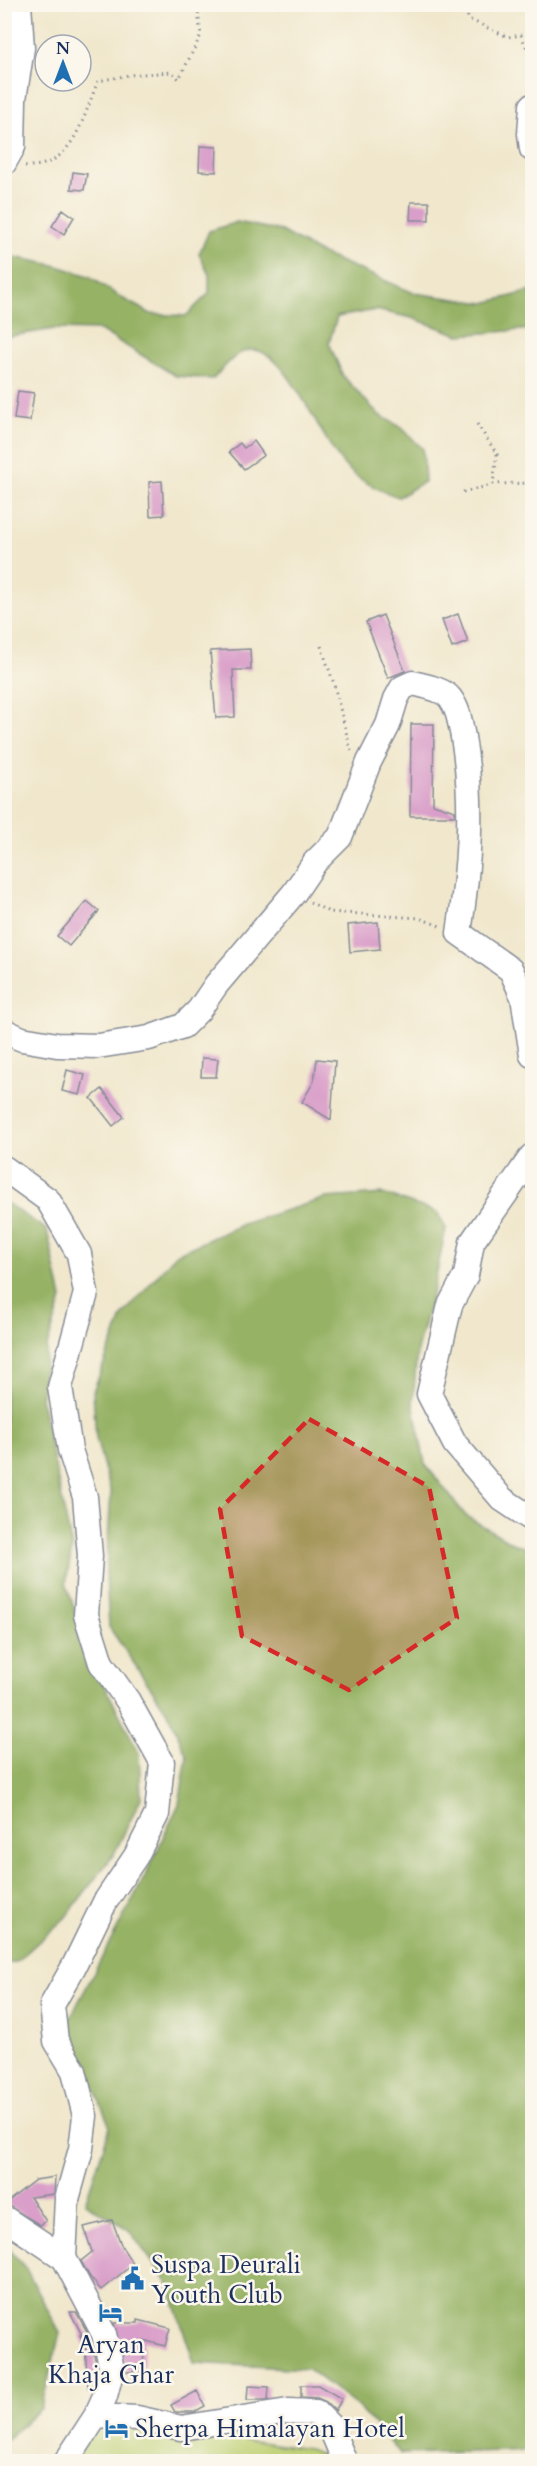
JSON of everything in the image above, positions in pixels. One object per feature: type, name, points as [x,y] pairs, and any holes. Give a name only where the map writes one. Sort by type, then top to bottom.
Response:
[{"type":"street","points":[[14,164],[14,99],[22,48],[19,4]]},
{"type":"street","points":[[532,106],[530,134],[532,149]]},
{"type":"street","points":[[4,1031],[22,1039],[57,1045],[98,1046],[149,1038],[183,1026],[200,1010],[216,985],[294,893],[315,862],[340,837],[369,762],[388,725],[396,699],[402,688],[413,683],[449,696],[458,711],[466,759],[470,819],[466,884],[459,933],[511,970],[523,997],[532,1055]]},
{"type":"street","points":[[532,1156],[472,1242],[466,1275],[450,1305],[429,1394],[455,1444],[502,1499],[532,1519]]},
{"type":"street","points":[[4,1168],[48,1200],[79,1254],[86,1293],[60,1387],[70,1450],[85,1497],[90,1556],[86,1615],[101,1663],[128,1701],[162,1762],[157,1814],[136,1856],[105,1902],[75,1966],[52,2005],[56,2041],[74,2072],[85,2116],[81,2149],[67,2199],[64,2258]]},
{"type":"street","points":[[4,2218],[64,2258],[104,2334],[112,2368],[105,2396],[96,2416],[66,2462]]},
{"type":"street","points":[[96,2416],[137,2418],[181,2428],[288,2411],[316,2412],[330,2426],[345,2462]]},
{"type":"path","points":[[14,164],[33,166],[55,161],[70,147],[98,81],[129,75],[172,72],[179,79],[201,35],[197,4]]},
{"type":"path","points":[[466,4],[468,19],[508,37],[521,35],[532,60]]},
{"type":"path","points":[[477,424],[497,454],[493,484],[532,483]]},
{"type":"path","points":[[463,492],[492,485]]},
{"type":"path","points":[[321,646],[333,681],[352,759]]},
{"type":"path","points":[[294,893],[329,912],[419,918],[459,933]]},
{"type":"highlighted area","points":[[309,1419],[429,1487],[457,1618],[349,1690],[242,1636],[220,1509]]},
{"type":"green space","points":[[237,222],[281,231],[318,252],[414,293],[484,303],[532,291],[532,329],[459,335],[412,318],[376,310],[337,317],[329,343],[343,376],[379,415],[401,427],[423,449],[425,481],[399,497],[372,486],[354,474],[338,457],[292,382],[266,354],[253,350],[241,353],[213,379],[176,376],[100,330],[54,329],[5,337],[5,249],[9,256],[54,265],[89,276],[151,314],[186,316],[209,293],[209,275],[199,254],[209,231]]},
{"type":"green space","points":[[383,1194],[437,1212],[446,1228],[433,1291],[417,1350],[413,1403],[425,1464],[466,1516],[512,1543],[532,1550],[532,2450],[401,2454],[358,2407],[308,2369],[194,2363],[168,2283],[128,2229],[85,2203],[110,2127],[68,2022],[145,1876],[179,1804],[187,1757],[170,1716],[109,1627],[106,1573],[111,1493],[96,1438],[93,1391],[123,1315],[176,1254],[245,1223],[326,1198]]},
{"type":"green space","points":[[5,1202],[47,1230],[62,1299],[47,1346],[41,1400],[72,1548],[66,1583],[89,1655],[139,1753],[141,1798],[114,1854],[65,1918],[16,1962],[5,1964]]},
{"type":"green space","points":[[5,2244],[26,2269],[60,2333],[41,2408],[5,2441]]},
{"type":"green space","points":[[131,2423],[308,2449],[338,2461],[74,2462],[89,2430]]},
{"type":"building","points":[[200,146],[217,147],[216,172],[199,171]]},
{"type":"building","points":[[73,172],[87,174],[84,190],[71,189]]},
{"type":"building","points":[[411,202],[429,202],[429,220],[410,220]]},
{"type":"building","points":[[63,209],[74,217],[64,234],[52,226]]},
{"type":"building","points":[[18,391],[34,393],[30,421],[14,419]]},
{"type":"building","points":[[254,441],[264,455],[244,469],[229,452],[240,443],[244,448]]},
{"type":"building","points":[[162,481],[164,515],[150,516],[149,482]]},
{"type":"building","points":[[458,614],[468,642],[452,648],[442,620]]},
{"type":"building","points":[[383,615],[405,671],[388,678],[366,622]]},
{"type":"building","points":[[250,649],[251,670],[233,670],[235,717],[216,718],[210,651]]},
{"type":"building","points":[[411,724],[434,724],[433,804],[455,811],[455,816],[410,816]]},
{"type":"building","points":[[87,901],[99,911],[69,946],[57,936]]},
{"type":"building","points":[[378,922],[380,949],[350,952],[348,925]]},
{"type":"building","points":[[202,1058],[218,1059],[216,1077],[201,1077]]},
{"type":"building","points":[[317,1059],[335,1061],[331,1120],[302,1102],[314,1081]]},
{"type":"building","points":[[67,1070],[85,1075],[80,1095],[62,1091]]},
{"type":"building","points":[[102,1089],[124,1117],[113,1126],[91,1098]]},
{"type":"building","points":[[55,2177],[54,2194],[30,2197],[46,2221],[40,2225],[5,2204],[35,2180]]},
{"type":"building","points":[[112,2220],[122,2247],[133,2264],[101,2290],[81,2261],[92,2252],[84,2227]]},
{"type":"building","points":[[70,2312],[76,2312],[91,2339],[97,2369],[92,2388],[88,2388],[85,2346],[80,2335],[82,2335]]},
{"type":"building","points":[[138,2320],[170,2328],[165,2346],[143,2340],[144,2371],[126,2372],[114,2323],[138,2323]]},
{"type":"building","points":[[301,2385],[318,2385],[342,2399],[335,2411],[326,2402],[317,2398],[301,2397]]},
{"type":"building","points":[[248,2386],[269,2387],[268,2400],[247,2400]]},
{"type":"building","points":[[197,2391],[205,2406],[194,2412],[175,2412],[171,2405]]},
{"type":"place","name":"Suspa Deurali Youth Club","points":[[133,2279]]},
{"type":"place","name":"Aryan Khaja Ghar","points":[[111,2313]]},
{"type":"place","name":"Sherpa Himalayan Hotel","points":[[117,2428]]}]
